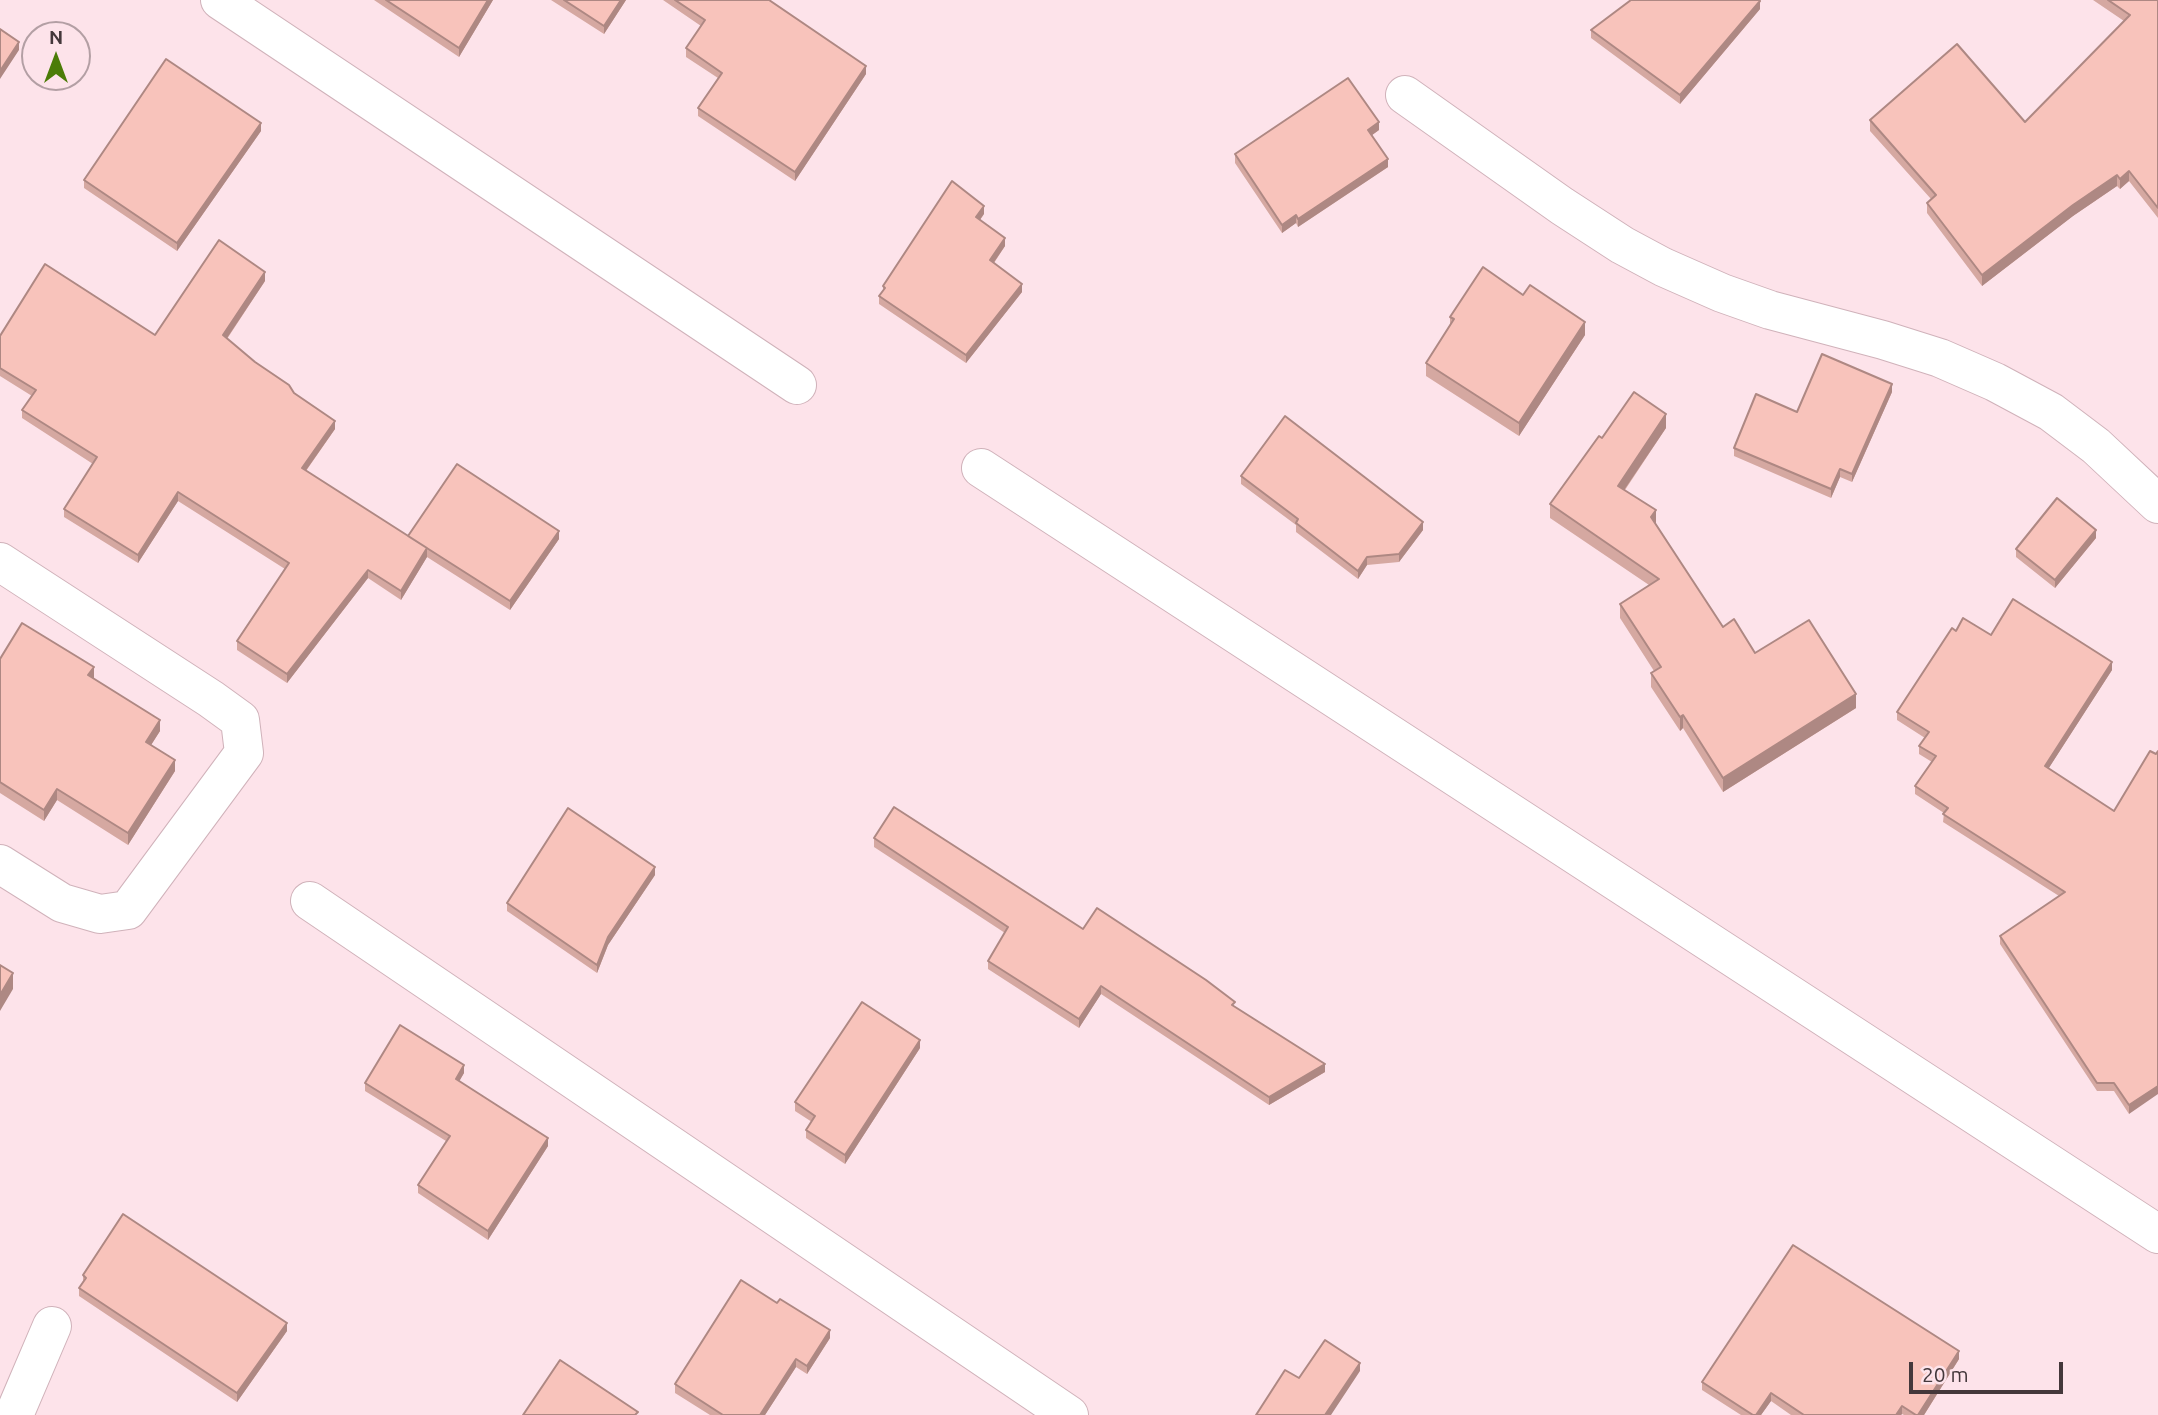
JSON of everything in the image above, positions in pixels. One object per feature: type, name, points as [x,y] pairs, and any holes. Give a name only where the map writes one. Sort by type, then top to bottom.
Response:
[{"type":"street","points":[[220,0],[797,385]]},
{"type":"street","points":[[1405,95],[1572,213],[1622,246],[1663,267],[1722,293],[1770,310],[1940,358],[1995,382],[2051,412],[2096,446],[2158,505]]},
{"type":"street","points":[[981,468],[2158,1234]]},
{"type":"street","points":[[0,562],[240,720],[244,753],[128,910],[100,914],[62,903],[0,864]]},
{"type":"street","points":[[310,901],[1069,1415]]},
{"type":"street","points":[[14,1415],[52,1326]]},
{"type":"building","points":[[386,0],[488,0],[459,48]]},
{"type":"building","points":[[564,0],[621,0],[604,26]]},
{"type":"building","points":[[675,0],[769,0],[866,66],[795,172],[698,108],[722,73],[686,48],[705,20]]},
{"type":"building","points":[[1631,0],[1760,1],[1680,95],[1591,30]]},
{"type":"building","points":[[2108,0],[2158,0],[2158,208],[2129,171],[2120,179],[2117,175],[1982,275],[1927,203],[1936,195],[1870,120],[1957,44],[2025,122],[2130,15]]},
{"type":"building","points":[[0,29],[19,42],[0,71]]},
{"type":"building","points":[[166,59],[261,123],[177,243],[84,180]]},
{"type":"building","points":[[1348,78],[1379,122],[1368,130],[1388,159],[1298,219],[1296,215],[1282,225],[1235,154]]},
{"type":"building","points":[[952,181],[984,206],[976,217],[1005,238],[990,260],[1022,284],[966,355],[879,296]]},
{"type":"building","points":[[219,240],[265,272],[223,335],[255,362],[289,385],[294,393],[335,421],[302,468],[427,548],[401,591],[368,570],[287,674],[237,641],[289,563],[178,492],[138,555],[64,509],[97,457],[22,410],[36,390],[0,368],[0,336],[45,264],[155,335]]},
{"type":"building","points":[[1483,267],[1523,295],[1530,285],[1585,322],[1519,423],[1426,363],[1454,319],[1450,317]]},
{"type":"building","points":[[1822,354],[1892,384],[1852,474],[1840,469],[1831,489],[1734,448],[1756,394],[1797,412]]},
{"type":"building","points":[[1634,392],[1666,414],[1618,486],[1656,510],[1651,517],[1723,627],[1734,619],[1755,653],[1809,620],[1856,694],[1723,778],[1683,715],[1680,717],[1651,673],[1661,667],[1620,604],[1659,579],[1550,504]]},
{"type":"building","points":[[1285,416],[1423,522],[1399,554],[1367,557],[1358,571],[1296,523],[1298,519],[1241,476]]},
{"type":"building","points":[[457,464],[559,531],[510,601],[408,536]]},
{"type":"building","points":[[2057,498],[2096,530],[2055,580],[2016,549]]},
{"type":"building","points":[[2013,599],[2112,662],[2045,766],[2114,811],[2150,751],[2156,754],[2158,751],[2158,1086],[2129,1105],[2114,1083],[2097,1083],[2000,936],[2065,892],[1943,814],[1948,808],[1915,786],[1936,756],[1919,746],[1929,732],[1897,712],[1952,628],[1956,631],[1963,618],[1991,635]]},
{"type":"building","points":[[22,623],[94,667],[88,675],[160,720],[146,742],[175,760],[128,833],[57,789],[44,810],[0,782],[0,659]]},
{"type":"building","points":[[894,807],[1083,929],[1097,908],[1206,980],[1235,1002],[1232,1005],[1325,1064],[1269,1097],[1101,986],[1079,1019],[988,961],[1008,927],[874,838]]},
{"type":"building","points":[[568,808],[655,867],[608,937],[597,965],[507,903]]},
{"type":"building","points":[[0,965],[13,973],[0,995]]},
{"type":"building","points":[[862,1002],[920,1040],[845,1155],[806,1130],[815,1116],[795,1102]]},
{"type":"building","points":[[400,1025],[464,1065],[456,1079],[548,1138],[488,1231],[418,1185],[450,1136],[365,1083]]},
{"type":"building","points":[[123,1214],[287,1323],[237,1393],[79,1288],[86,1278],[83,1275]]},
{"type":"building","points":[[1793,1245],[1959,1351],[1918,1415],[1902,1406],[1896,1415],[1804,1415],[1771,1393],[1756,1415],[1753,1415],[1702,1382]]},
{"type":"building","points":[[741,1280],[777,1303],[780,1299],[830,1330],[807,1366],[796,1359],[760,1415],[723,1415],[675,1384]]},
{"type":"building","points":[[1325,1340],[1360,1363],[1325,1415],[1256,1415],[1285,1370],[1299,1378]]},
{"type":"building","points":[[560,1360],[638,1412],[635,1415],[523,1415]]}]
